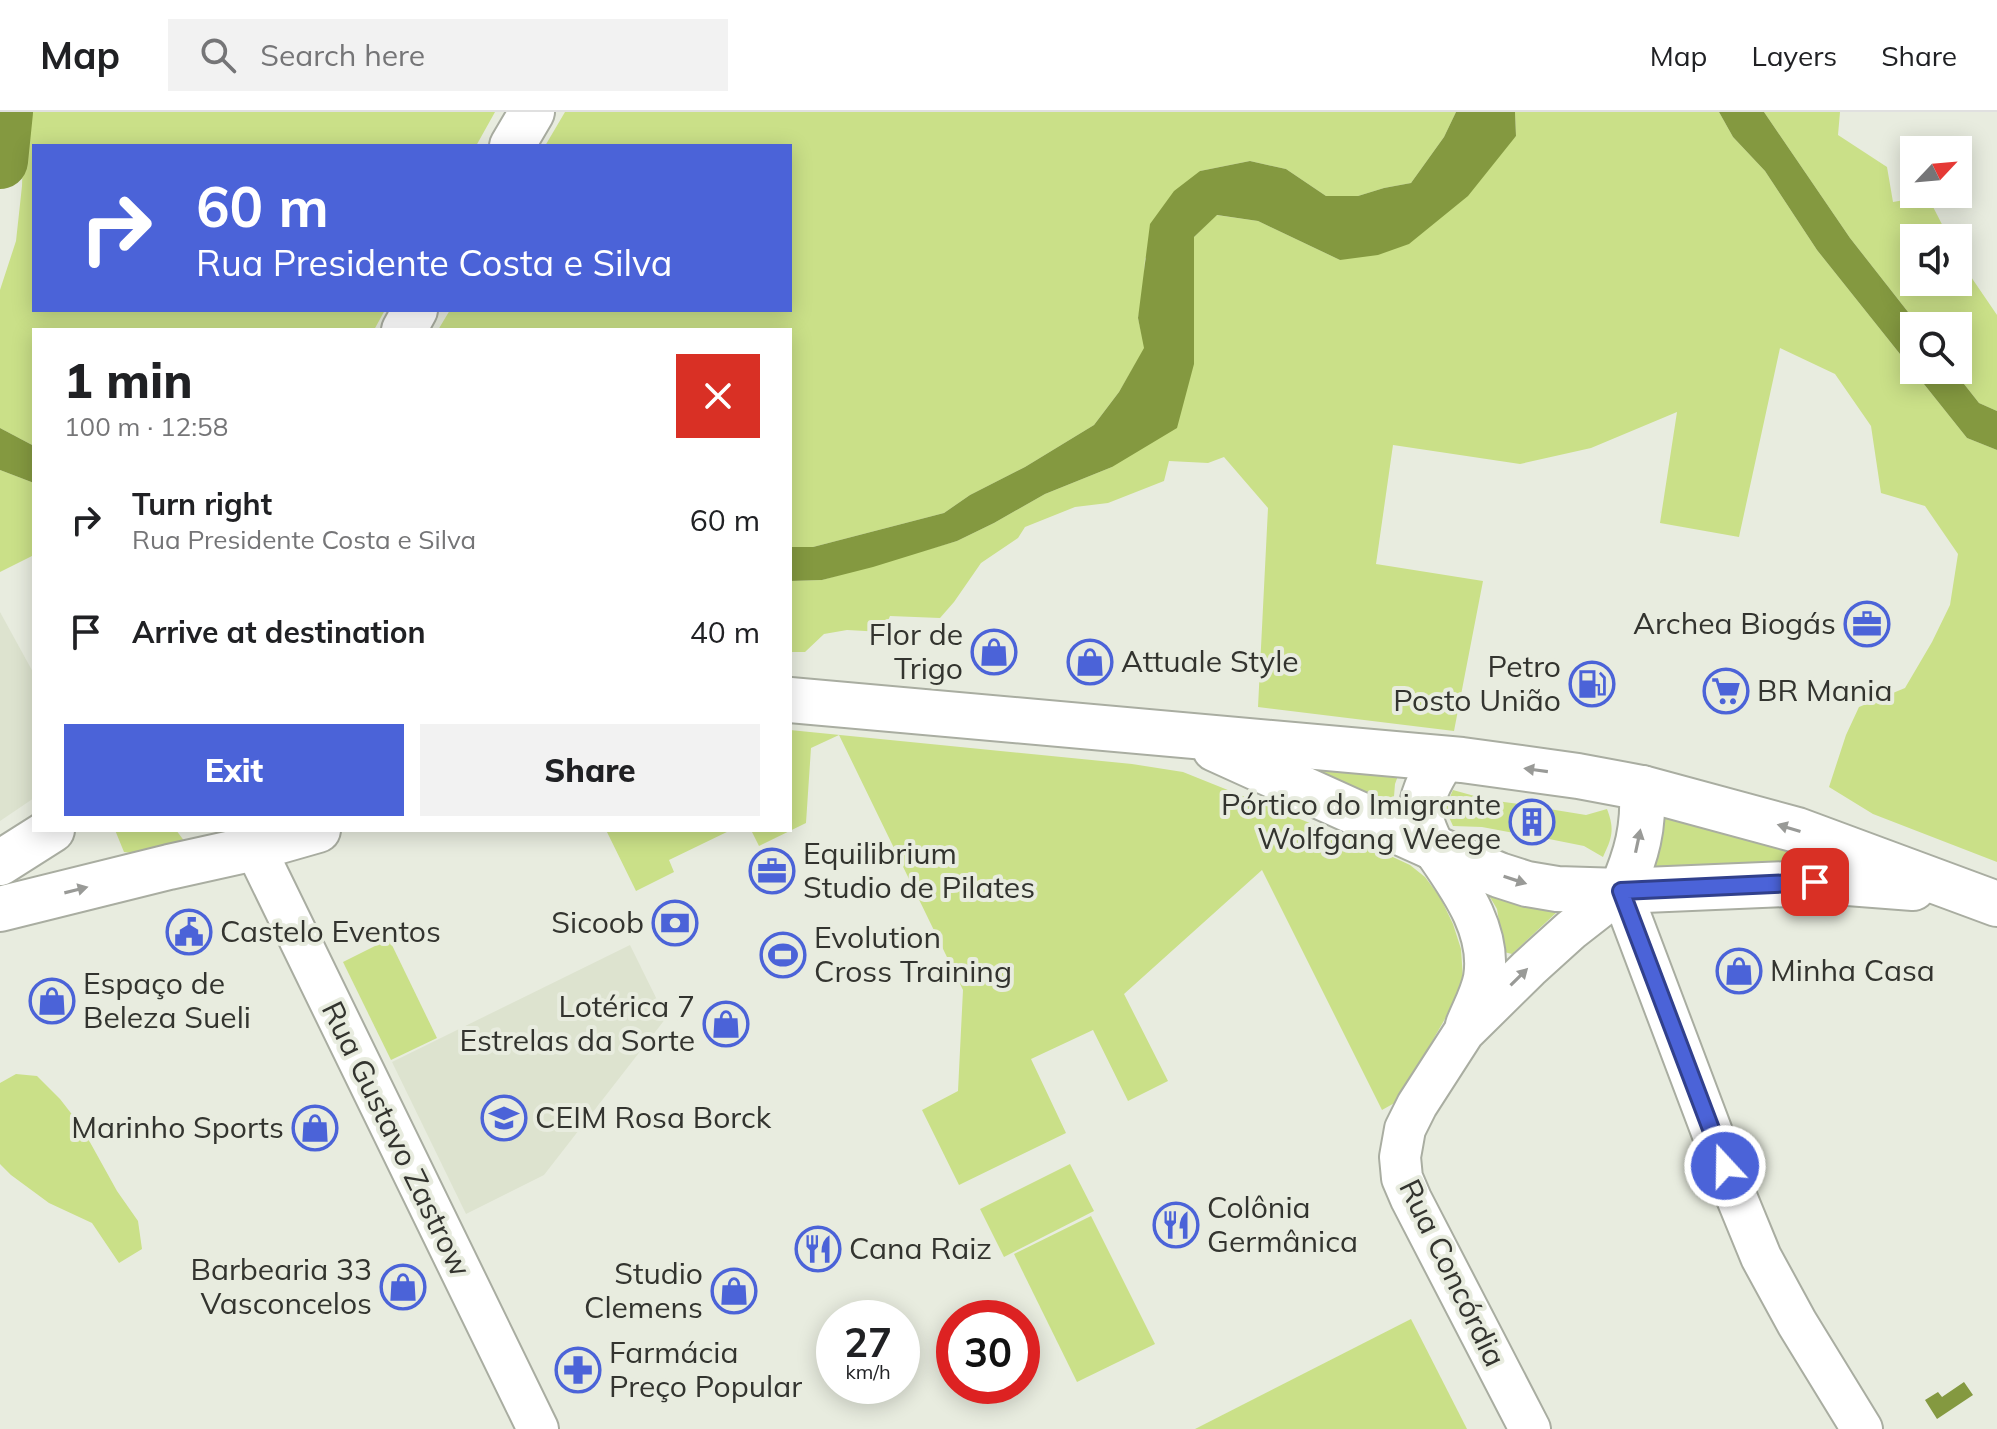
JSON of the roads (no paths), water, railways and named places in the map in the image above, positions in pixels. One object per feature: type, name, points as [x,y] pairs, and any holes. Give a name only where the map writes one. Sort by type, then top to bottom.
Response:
[{"type":"main road","points":[[513,144],[532,112]]},
{"type":"main road","points":[[792,700],[1526,768],[1642,788],[1797,830],[1982,898]]},
{"type":"main road","points":[[1187,737],[1432,847],[1527,884],[1557,889],[1621,891],[1835,882],[1982,898]]},
{"type":"main road","points":[[1432,847],[1422,822],[1423,799],[1430,779],[1443,759]]},
{"type":"main road","points":[[1621,891],[1634,860],[1642,826],[1642,788]]},
{"type":"main road","points":[[0,863],[49,832]]},
{"type":"main road","points":[[206,832],[255,848]]},
{"type":"main road","points":[[0,909],[311,832]]},
{"type":"street","name":"Rua Concórdia","points":[[1432,847],[1464,893],[1476,920],[1485,953],[1484,979],[1464,1032],[1405,1129],[1400,1157],[1402,1178],[1530,1429]]},
{"type":"street","name":"Rua Gustavo Zastrow","points":[[255,848],[538,1429]]},
{"type":"street","name":"Rua Concórdia","points":[[1464,1032],[1539,958],[1621,891]]},
{"type":"street","points":[[1621,891],[1761,1257],[1862,1429]]},
{"type":"waterway","points":[[0,161],[5,112]]},
{"type":"place","name":"Archea Biogás","points":[[1867,624]]},
{"type":"place","name":"Flor de Trigo","points":[[994,652]]},
{"type":"place","name":"Attuale Style","points":[[1090,662]]},
{"type":"place","name":"Petro Posto União","points":[[1592,684]]},
{"type":"place","name":"BR Mania","points":[[1726,691]]},
{"type":"place","name":"Pórtico do Imigrante Wolfgang Weege","points":[[1532,822]]},
{"type":"place","name":"Equilibrium Studio de Pilates","points":[[772,871]]},
{"type":"place","name":"Sicoob","points":[[675,923]]},
{"type":"place","name":"Castelo Eventos","points":[[189,932]]},
{"type":"place","name":"Evolution Cross Training","points":[[783,955]]},
{"type":"place","name":"Minha Casa","points":[[1739,971]]},
{"type":"place","name":"Espaço de Beleza Sueli","points":[[52,1001]]},
{"type":"place","name":"Lotérica 7 Estrelas da Sorte","points":[[726,1024]]},
{"type":"place","name":"CEIM Rosa Borck","points":[[504,1118]]},
{"type":"place","name":"Marinho Sports","points":[[315,1128]]},
{"type":"place","name":"Colônia Germânica","points":[[1176,1225]]},
{"type":"place","name":"Cana Raiz","points":[[818,1249]]},
{"type":"place","name":"Barbearia 33 Vasconcelos","points":[[403,1287]]},
{"type":"place","name":"Studio Clemens","points":[[734,1291]]},
{"type":"place","name":"Farmácia Preço Popular","points":[[578,1370]]}]
